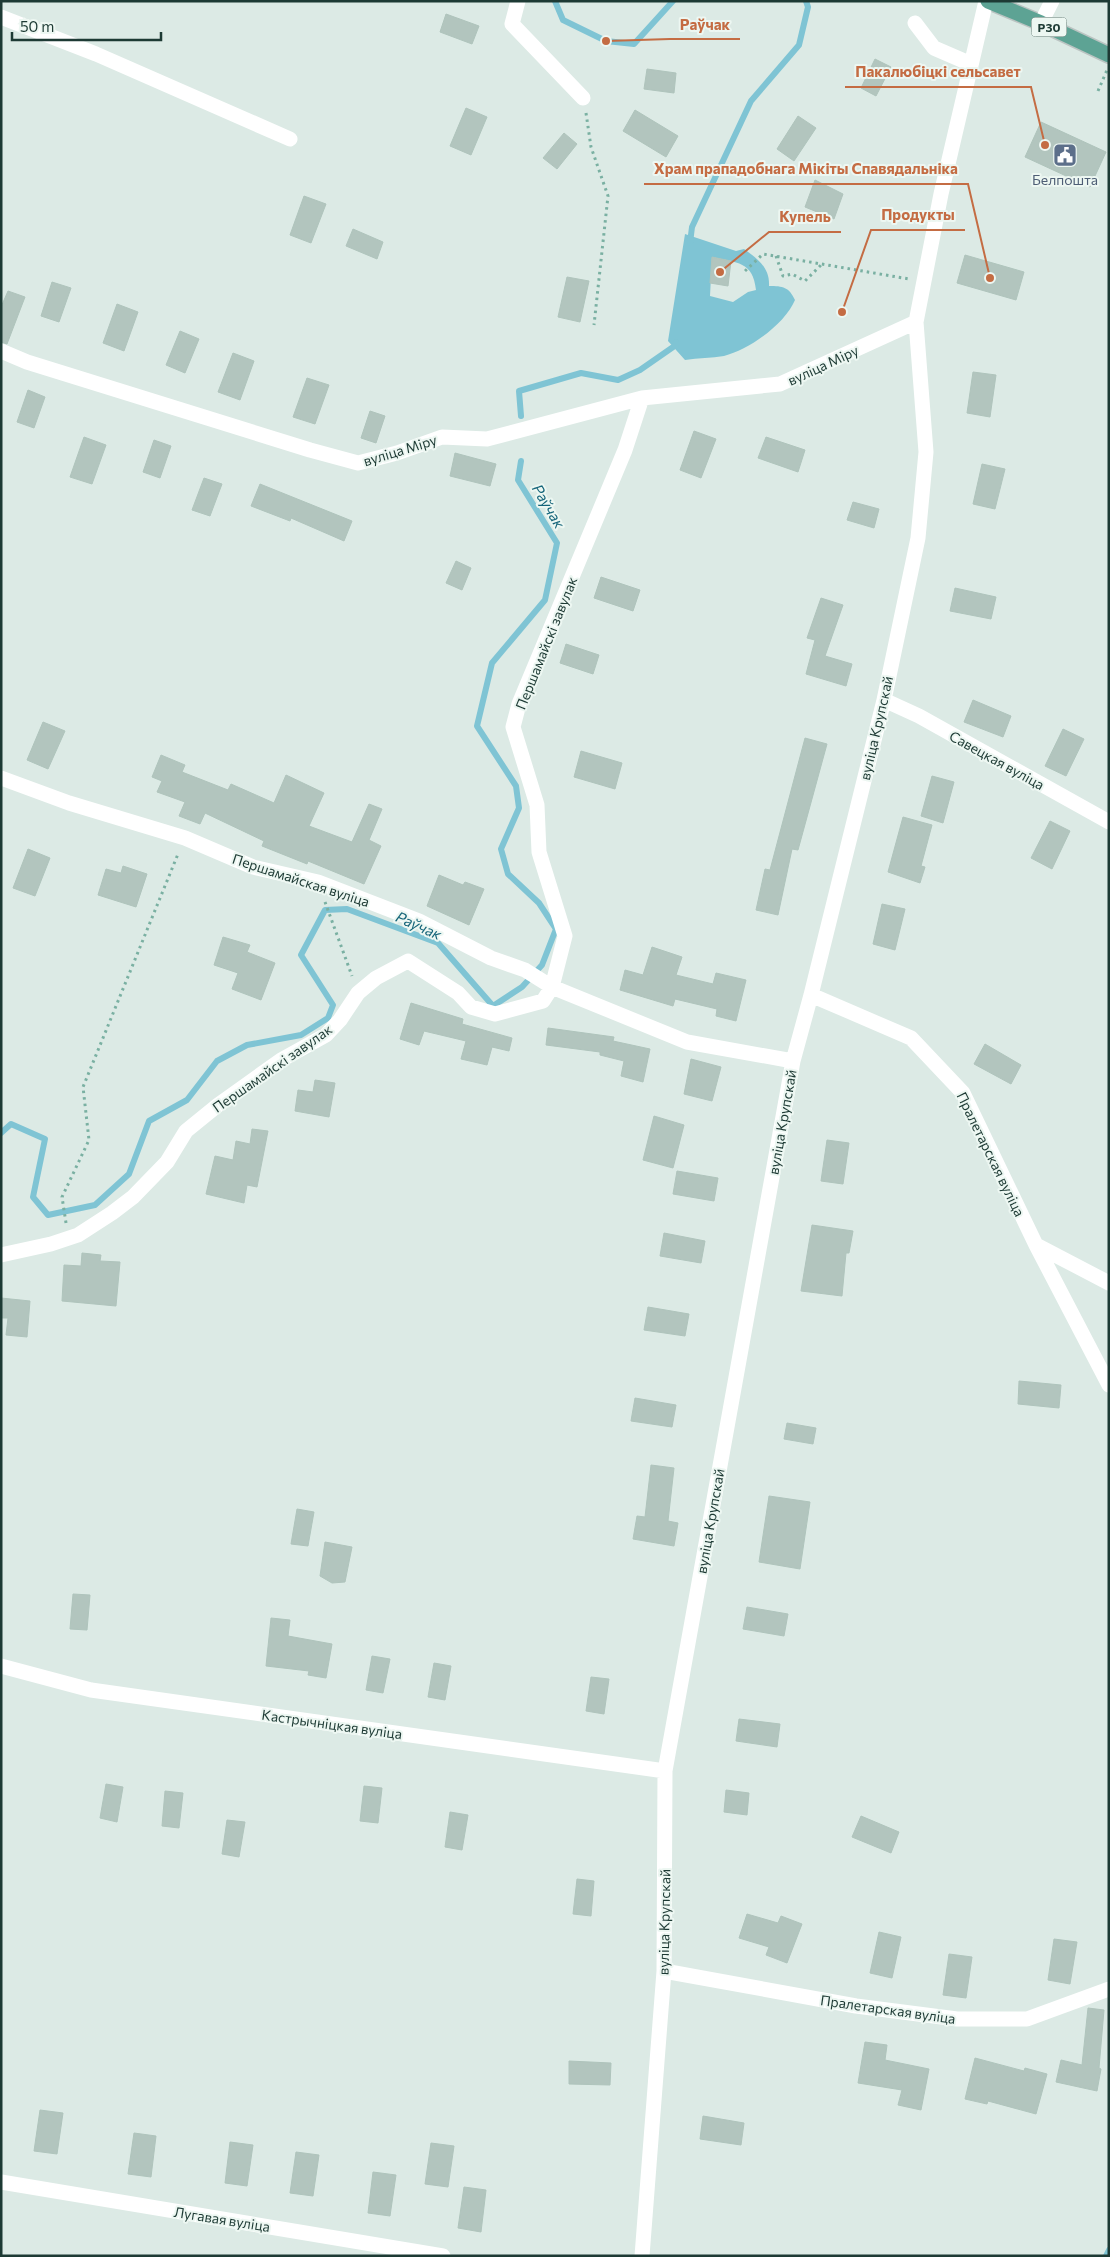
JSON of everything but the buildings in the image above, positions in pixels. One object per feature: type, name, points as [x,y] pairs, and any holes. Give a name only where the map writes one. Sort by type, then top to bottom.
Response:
[{"type":"main road","name":"Р30","points":[[987,1],[1041,23],[1109,55]]},
{"type":"street","points":[[518,1],[512,24],[583,98]]},
{"type":"street","name":"вуліца Крупскай","points":[[642,2256],[664,1971],[665,1771],[793,1061],[812,995],[884,700],[918,538],[926,452],[916,322],[941,194],[987,1]]},
{"type":"street","points":[[1041,23],[1052,1]]},
{"type":"street","points":[[1,17],[96,54],[290,139]]},
{"type":"street","points":[[915,23],[934,48],[971,64]]},
{"type":"street","name":"вуліца Міру","points":[[1,351],[36,365],[310,450],[358,463],[397,453],[442,437],[487,439],[642,398],[780,384],[916,322]]},
{"type":"street","name":"Першамайскі завулак","points":[[1,1255],[51,1244],[78,1235],[112,1213],[133,1197],[167,1162],[186,1130],[281,1060],[326,1035],[340,1020],[358,993],[376,978],[408,961],[458,993],[470,1007],[495,1014],[543,1001],[547,983],[565,936],[539,852],[537,805],[513,727],[520,704],[624,450],[642,398]]},
{"type":"street","name":"Савецкая вуліца","points":[[884,700],[919,716],[1109,822]]},
{"type":"street","name":"Першамайская вуліца","points":[[1,778],[69,803],[185,838],[253,867],[318,882],[419,921],[490,958],[525,970],[547,983],[687,1042],[793,1061]]},
{"type":"street","name":"Пралетарская вуліца","points":[[812,995],[911,1038],[963,1093],[1036,1245],[1109,1385]]},
{"type":"street","points":[[1036,1245],[1109,1283]]},
{"type":"street","name":"Кастрычніцкая вуліца","points":[[1,1666],[91,1690],[665,1771]]},
{"type":"street","name":"Пралетарская вуліца","points":[[664,1971],[856,2006],[957,2019],[1027,2019],[1109,1989]]},
{"type":"street","name":"Лугавая вуліца","points":[[1,2182],[443,2256]]},
{"type":"path","points":[[1098,91],[1109,67]]},
{"type":"path","points":[[583,98],[591,147],[608,196],[594,325]]},
{"type":"path","points":[[745,271],[763,254],[924,282]]},
{"type":"path","points":[[776,256],[782,276],[792,274],[805,282],[822,264]]},
{"type":"path","points":[[66,1224],[62,1197],[89,1140],[83,1087],[185,838]]},
{"type":"path","points":[[324,900],[358,993]]},
{"type":"water","points":[[685,234],[736,251],[744,249],[762,264],[769,280],[769,286],[785,288],[795,300],[775,327],[755,342],[734,353],[724,356],[685,360],[668,341]],"holes":[[[712,257],[736,262],[747,268],[751,273],[756,290],[748,292],[733,302],[710,296]]]},
{"type":"waterway","name":"Раўчак","points":[[555,1],[563,20],[606,41],[634,44],[673,1]]},
{"type":"waterway","name":"Раўчак","points":[[690,243],[692,227],[751,101],[799,45],[808,7],[806,1]]},
{"type":"waterway","name":"Раўчак","points":[[521,416],[519,391],[581,373],[618,380],[640,370],[676,345],[676,342]]},
{"type":"waterway","name":"Раўчак","points":[[1,1133],[11,1124],[45,1139],[33,1197],[48,1215],[95,1205],[129,1174],[149,1121],[187,1100],[217,1061],[247,1045],[301,1035],[328,1018],[333,1005],[301,955],[325,910],[347,909],[438,943],[493,1006],[522,987],[542,965],[556,929],[539,903],[508,874],[501,849],[519,808],[516,786],[477,726],[492,663],[545,600],[557,543],[518,480],[521,461]]},
{"type":"waterway","points":[[1106,2256],[1109,2250]]},
{"type":"place","name":"Раўчак","points":[[606,41]]},
{"type":"place","name":"Пакалюбіцкі сельсавет","points":[[1045,145]]},
{"type":"place","name":"Белпошта","points":[[1065,155]]},
{"type":"place","name":"Купель","points":[[720,272]]},
{"type":"place","name":"Храм прападобнага Мікіты Спавядальніка","points":[[990,278]]},
{"type":"place","name":"Продукты","points":[[842,312]]}]
